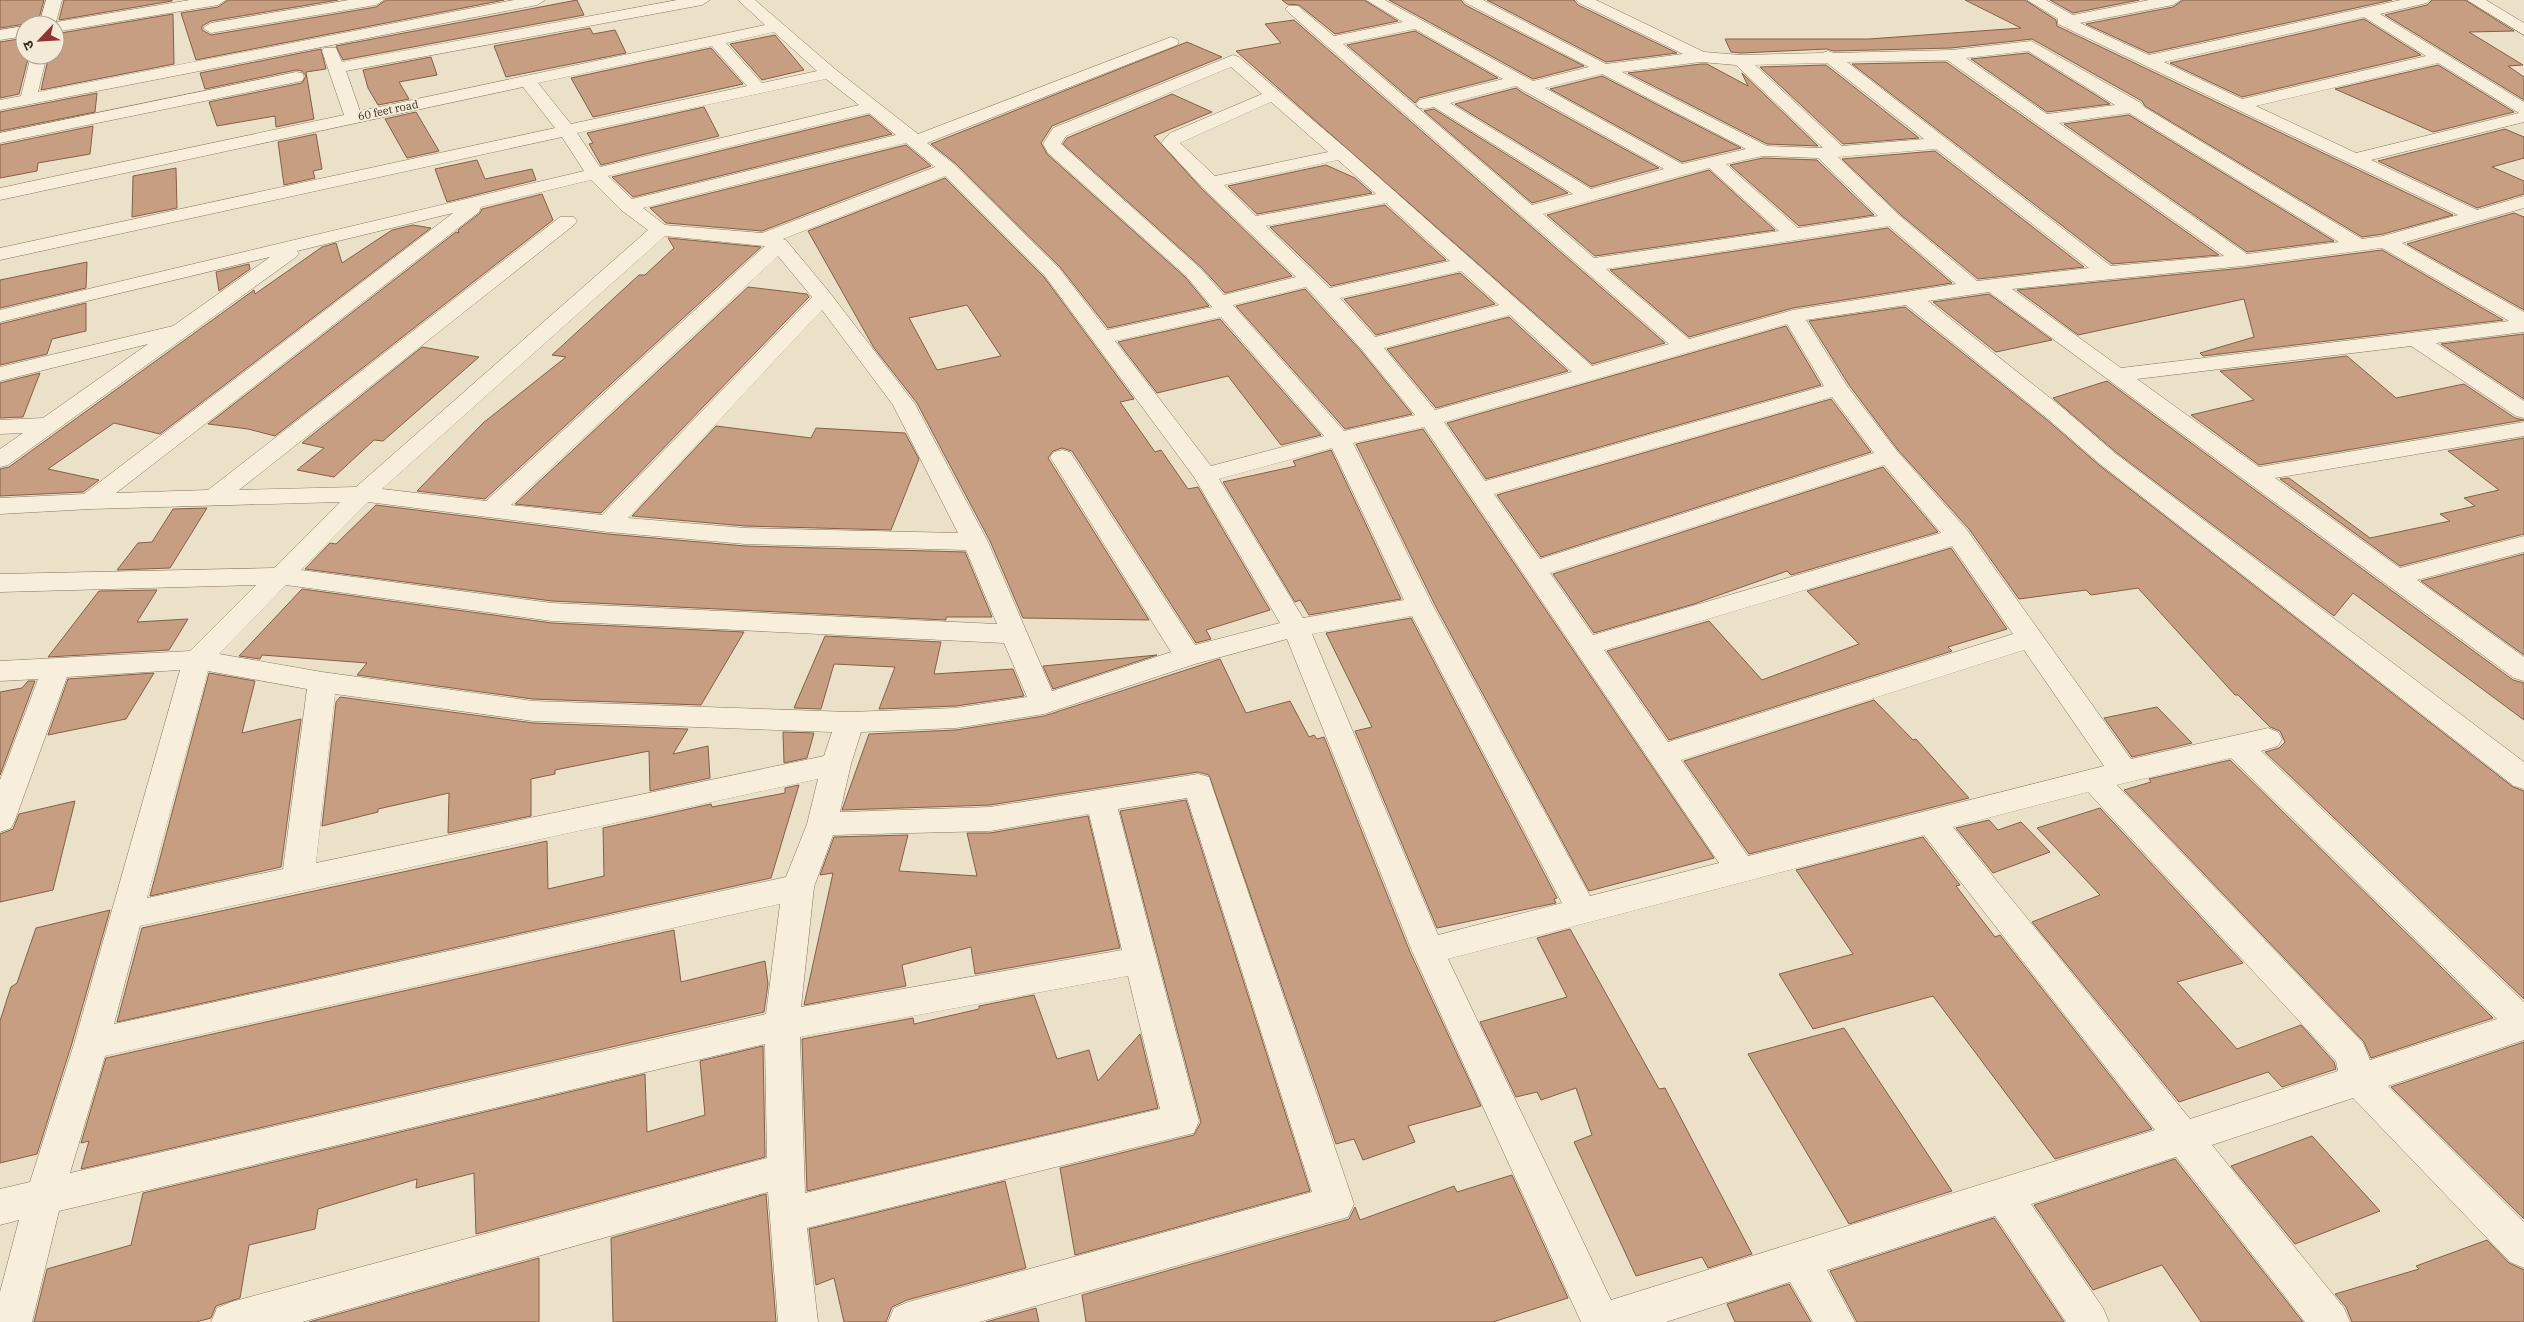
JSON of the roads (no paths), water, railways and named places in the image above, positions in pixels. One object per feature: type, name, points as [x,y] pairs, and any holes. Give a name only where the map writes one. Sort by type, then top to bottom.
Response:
[{"type":"street","points":[[50,15],[54,0]]},
{"type":"street","points":[[65,24],[215,0],[209,65]]},
{"type":"street","points":[[211,28],[376,0]]},
{"type":"street","points":[[337,68],[702,0]]},
{"type":"street","points":[[746,0],[829,73],[948,168],[1052,272],[1205,475],[1296,628],[1428,951],[1603,1322],[2183,1138],[2358,1079],[2523,1027],[2447,947],[2237,746]]},
{"type":"street","points":[[1374,0],[1680,170]]},
{"type":"street","points":[[1472,0],[1763,151]]},
{"type":"street","points":[[1584,0],[1700,57]]},
{"type":"street","points":[[2035,0],[2071,20]]},
{"type":"street","points":[[2107,0],[2128,10]]},
{"type":"street","points":[[2173,0],[2064,22],[2475,216]]},
{"type":"street","points":[[2146,61],[2422,0]]},
{"type":"street","points":[[2474,0],[2524,30]]},
{"type":"street","points":[[0,105],[526,1]]},
{"type":"street","points":[[1293,9],[1684,346]]},
{"type":"street","points":[[2366,12],[2524,110]]},
{"type":"street","points":[[1332,41],[1417,24]]},
{"type":"street","name":"60 feet road","points":[[0,194],[777,27]]},
{"type":"street","points":[[0,36],[15,33]]},
{"type":"street","points":[[715,40],[758,88]]},
{"type":"street","points":[[327,41],[354,118]]},
{"type":"street","points":[[628,206],[914,139],[1171,42]]},
{"type":"street","points":[[1409,108],[1524,83],[1602,69],[1700,57],[1741,60],[1828,56],[1951,55],[2031,46],[2135,107],[2360,246]]},
{"type":"street","points":[[1951,55],[2243,260]]},
{"type":"street","points":[[1828,56],[2107,272]]},
{"type":"street","points":[[2238,105],[2439,58]]},
{"type":"street","points":[[1582,911],[1420,606],[1338,439],[1193,272],[1054,149],[1052,144],[1059,132],[1233,60],[1342,154],[1589,375]]},
{"type":"street","points":[[1741,60],[1893,220],[1982,287],[2116,375],[2524,671]]},
{"type":"street","points":[[28,100],[37,65]]},
{"type":"street","points":[[0,254],[829,73]]},
{"type":"street","points":[[0,138],[296,78]]},
{"type":"street","points":[[527,80],[566,130],[596,174],[628,206],[660,230],[772,241],[823,297],[904,404],[975,542],[1044,704]]},
{"type":"street","points":[[1273,95],[1170,143],[1318,287],[1370,345],[1430,419],[1741,870]]},
{"type":"street","points":[[1436,101],[1589,196]]},
{"type":"street","points":[[0,316],[873,107]]},
{"type":"street","points":[[2044,120],[2135,107]]},
{"type":"street","points":[[2352,159],[2524,117]]},
{"type":"street","points":[[1530,212],[1712,160],[1763,151],[1830,152],[1940,143]]},
{"type":"street","points":[[1209,183],[1342,154]]},
{"type":"street","points":[[1712,160],[1792,233]]},
{"type":"street","points":[[491,510],[772,241],[948,168]]},
{"type":"street","points":[[1250,222],[1390,197]]},
{"type":"street","points":[[90,500],[479,202]]},
{"type":"street","points":[[1205,475],[1338,439],[1430,419],[1793,316],[1982,287],[2360,246],[2385,242],[2524,202]]},
{"type":"street","points":[[1591,265],[1792,233],[1893,220]]},
{"type":"street","points":[[212,499],[567,221]]},
{"type":"street","points":[[12,1322],[44,1196],[91,1044],[197,660],[362,494],[660,230]]},
{"type":"street","points":[[2385,242],[2524,321]]},
{"type":"street","points":[[0,460],[300,245]]},
{"type":"street","points":[[1102,338],[1223,306],[1318,287],[1465,264]]},
{"type":"street","points":[[608,524],[823,297]]},
{"type":"street","points":[[1911,298],[2056,414],[2108,459],[2524,778]]},
{"type":"street","points":[[2497,306],[2524,298]]},
{"type":"street","points":[[1370,345],[1514,308]]},
{"type":"street","points":[[1793,316],[1836,390],[1889,456],[1958,536],[2029,639],[2109,776],[2351,1054],[2358,1079],[2524,1249]]},
{"type":"street","points":[[2116,375],[2524,326]]},
{"type":"street","points":[[0,374],[184,328]]},
{"type":"street","points":[[2415,339],[2524,411]]},
{"type":"street","points":[[1479,491],[1836,390]]},
{"type":"street","points":[[0,427],[49,425]]},
{"type":"street","points":[[2253,475],[2524,429]]},
{"type":"street","points":[[1533,570],[1889,456]]},
{"type":"street","points":[[1062,457],[1188,656]]},
{"type":"street","points":[[0,506],[90,500],[212,499],[362,494],[608,524],[745,536],[975,542]]},
{"type":"street","points":[[1586,646],[1958,536]]},
{"type":"street","points":[[2394,578],[2524,544]]},
{"type":"street","points":[[0,584],[280,576],[552,612],[796,626],[1014,634]]},
{"type":"street","points":[[0,671],[197,660],[322,682],[533,711],[850,722],[956,718],[1044,704],[1188,656],[1296,628],[1420,606]]},
{"type":"street","points":[[1661,756],[2029,639]]},
{"type":"street","points":[[0,820],[56,668]]},
{"type":"street","points":[[298,879],[322,682]]},
{"type":"street","points":[[798,1322],[787,1215],[782,1025],[798,887],[822,824],[836,764],[850,722]]},
{"type":"street","points":[[1428,951],[1931,821],[2268,738]]},
{"type":"street","points":[[125,916],[836,764]]},
{"type":"street","points":[[822,824],[990,819],[1198,785],[1335,1204],[908,1322]]},
{"type":"street","points":[[787,1215],[1181,1121],[1101,801]]},
{"type":"street","points":[[1931,821],[2330,1322]]},
{"type":"street","points":[[91,1044],[798,887]]},
{"type":"street","points":[[0,1207],[782,1025],[1141,960]]},
{"type":"street","points":[[231,1322],[786,1170]]},
{"type":"street","points":[[2003,1195],[2089,1322]]},
{"type":"street","points":[[1799,1260],[1835,1322]]}]
